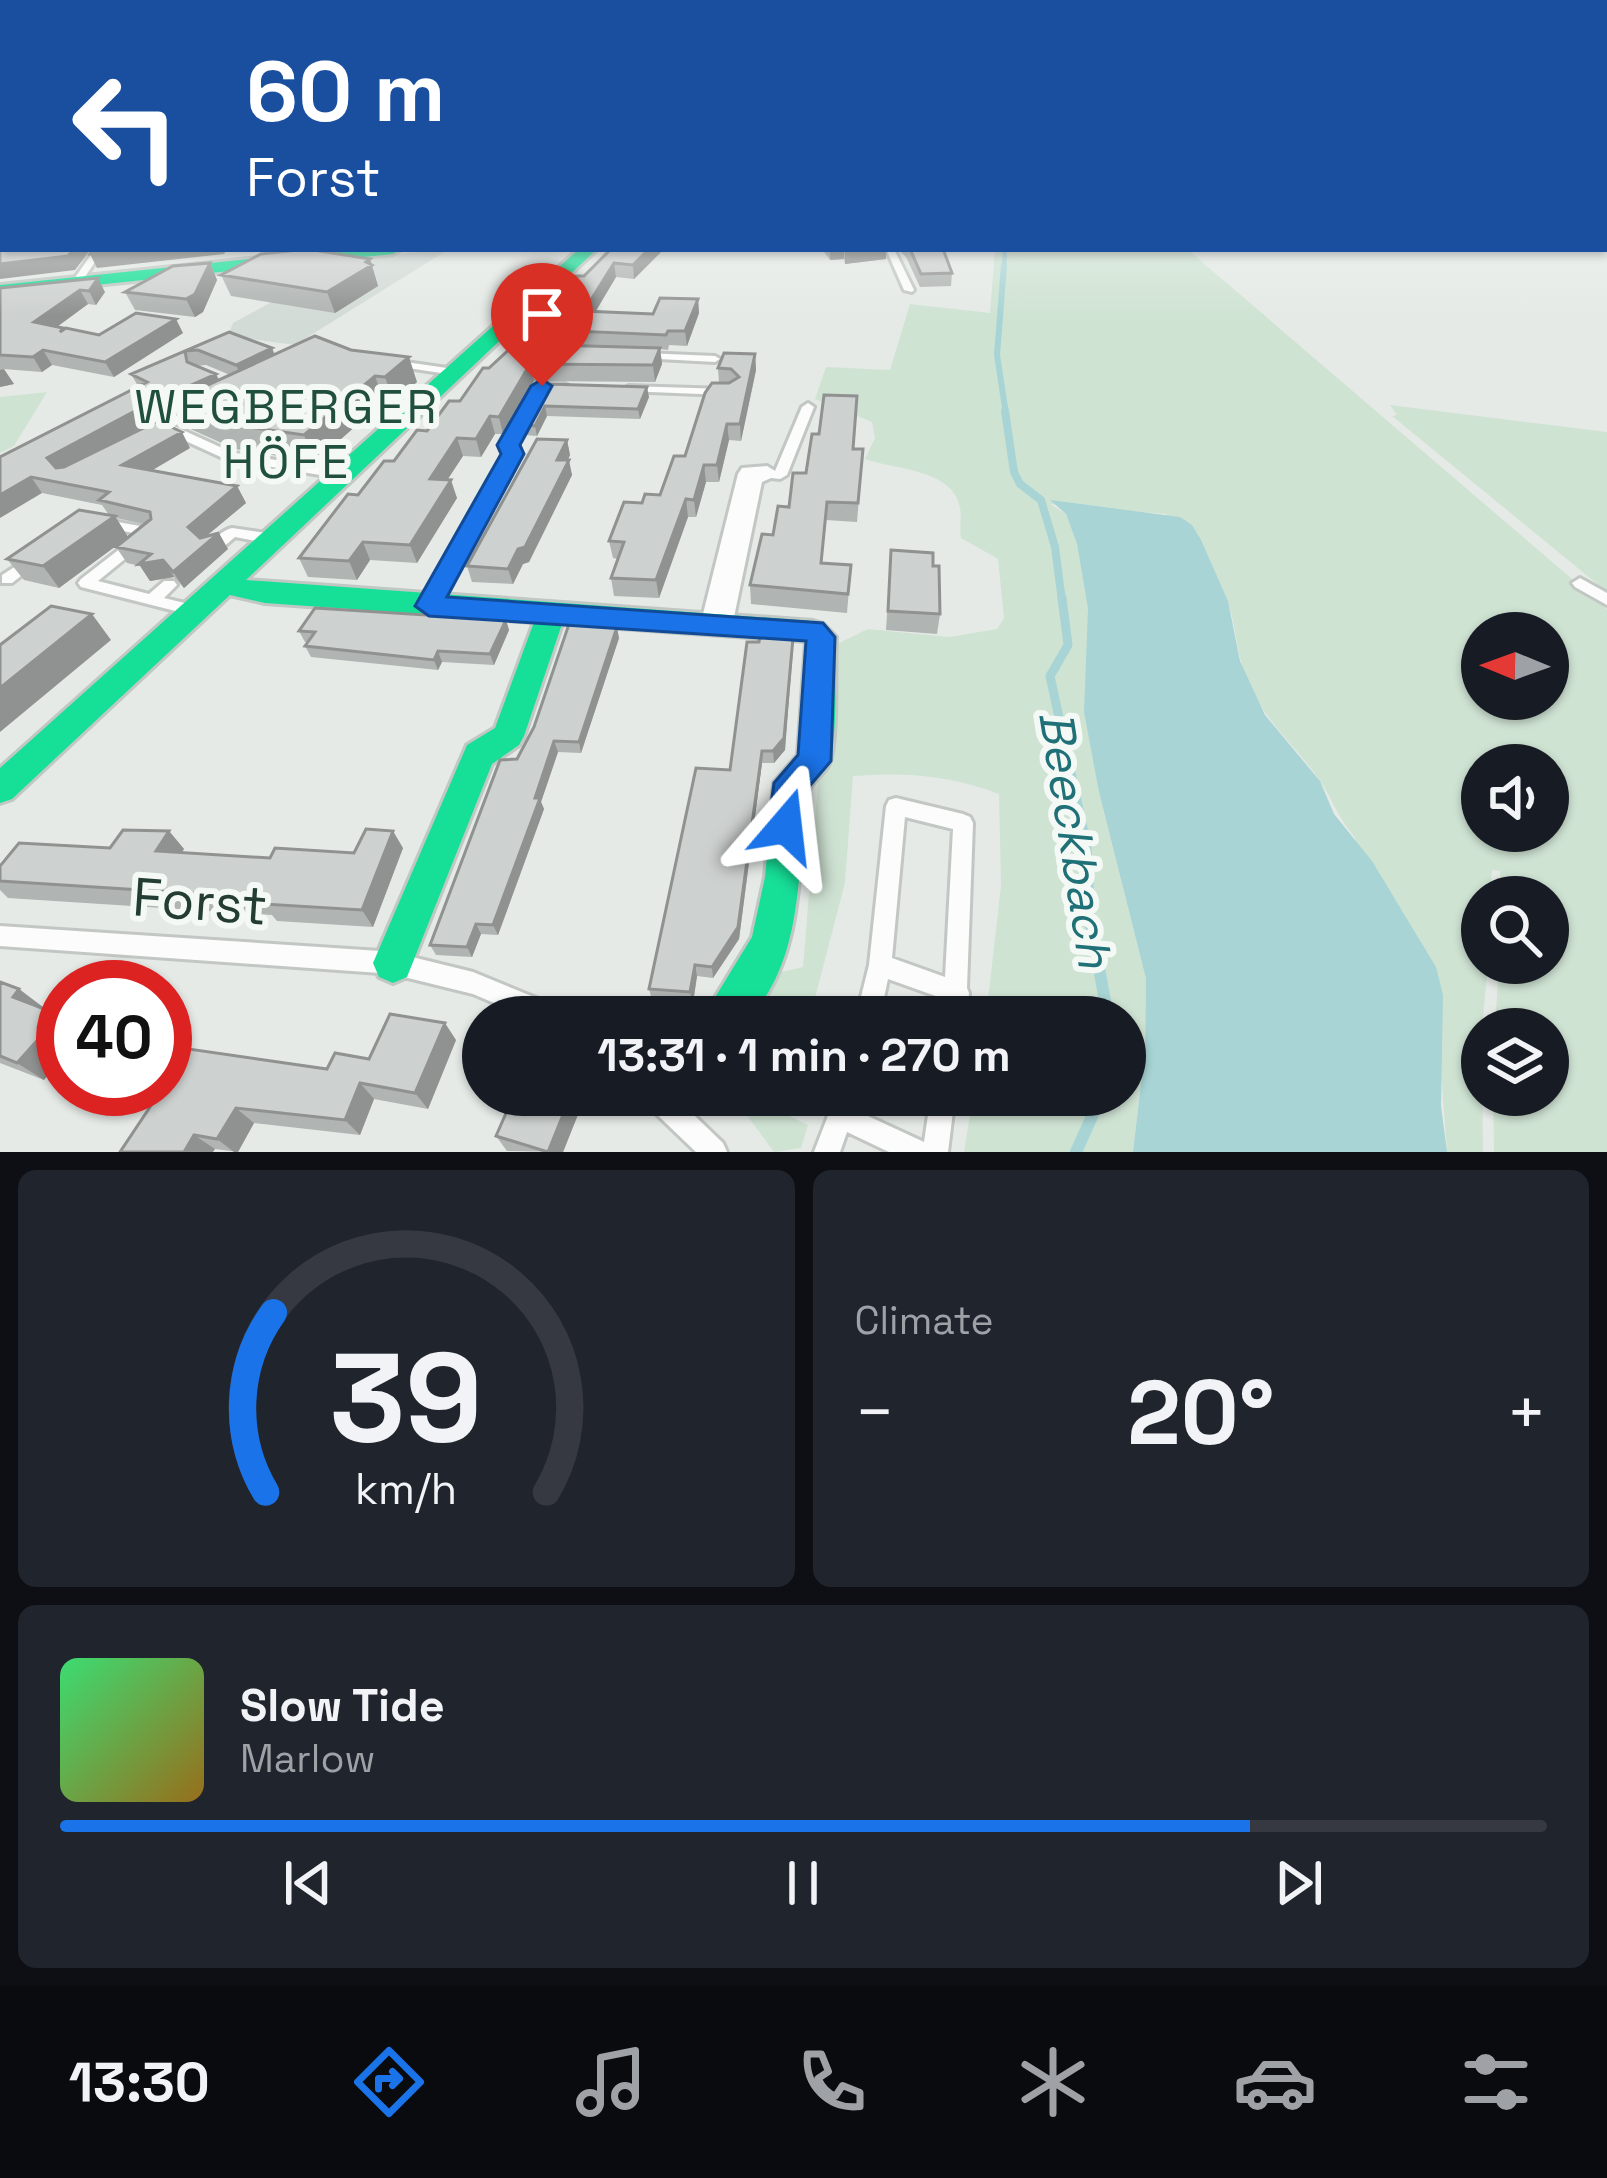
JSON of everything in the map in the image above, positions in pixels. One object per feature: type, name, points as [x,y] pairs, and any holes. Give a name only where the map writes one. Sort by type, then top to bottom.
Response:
[{"type":"street","points":[[0,290],[254,256],[333,252]]},
{"type":"street","points":[[0,789],[454,372],[488,349],[586,252]]},
{"type":"street","points":[[717,622],[751,474],[767,474]]},
{"type":"street","points":[[223,584],[265,594],[717,622],[813,631],[821,637],[814,761],[791,783],[772,957],[746,996]]},
{"type":"street","points":[[393,963],[478,755],[508,736],[551,614]]},
{"type":"lane","points":[[76,282],[98,252]]},
{"type":"lane","points":[[891,252],[909,290]]},
{"type":"lane","points":[[628,355],[715,359]]},
{"type":"lane","points":[[386,362],[454,372]]},
{"type":"lane","points":[[429,606],[513,454],[508,445],[542,386],[589,387]]},
{"type":"lane","points":[[612,388],[730,392]]},
{"type":"lane","points":[[125,446],[202,407]]},
{"type":"lane","points":[[767,474],[780,475],[808,407]]},
{"type":"lane","points":[[163,426],[230,456],[342,475]]},
{"type":"lane","points":[[88,521],[151,532],[86,583],[194,611]]},
{"type":"lane","points":[[215,547],[232,532],[272,539]]},
{"type":"lane","points":[[7,579],[40,556]]},
{"type":"lane","points":[[1580,583],[1607,600]]},
{"type":"lane","points":[[152,600],[169,585]]},
{"type":"lane","points":[[873,996],[896,806],[963,824],[957,996]]},
{"type":"lane","name":"Forst","points":[[0,936],[393,963],[504,996]]},
{"type":"lane","points":[[880,965],[940,996]]},
{"type":"lane","points":[[677,1116],[714,1152]]},
{"type":"lane","points":[[827,1152],[842,1116]]},
{"type":"lane","points":[[861,1116],[917,1152]]},
{"type":"lane","points":[[934,1152],[940,1116]]},
{"type":"shaded area","points":[[444,252],[295,345],[228,336],[233,323],[350,259]]},
{"type":"green space","points":[[995,252],[1190,252],[1607,609],[1607,1152],[1494,1152],[1493,1116],[1569,1116],[1569,1008],[1496,1008],[1498,984],[1569,984],[1569,876],[1500,876],[1500,871],[1492,870],[1492,876],[1461,876],[1461,984],[1486,984],[1484,1008],[1461,1008],[1461,1116],[1483,1116],[1483,1152],[1447,1152],[1440,1059],[1354,836],[1320,781],[1256,699],[1221,586],[1166,514],[1050,504],[1066,514],[1077,544],[1088,609],[1099,792],[1146,979],[1146,996],[988,996],[1001,886],[999,794],[927,776],[891,774],[853,776],[845,883],[815,996],[761,996],[777,973],[803,967],[829,648],[868,629],[949,637],[997,629],[1004,618],[998,559],[961,538],[955,495],[934,478],[865,459],[875,438],[872,422],[815,399],[826,367],[890,370],[910,304],[990,313]]},
{"type":"green space","points":[[47,392],[14,446],[0,453],[0,397]]},
{"type":"green space","points":[[1390,405],[1607,432],[1607,592],[1392,416],[1397,415]]},
{"type":"green space","points":[[747,1116],[789,1116],[808,1125],[801,1148],[774,1152]]},
{"type":"green space","points":[[970,1116],[1137,1116],[1133,1152],[964,1152]]},
{"type":"water","points":[[1050,500],[1180,517],[1201,540],[1228,601],[1240,661],[1265,715],[1320,781],[1334,814],[1372,861],[1436,967],[1443,995],[1441,1106],[1447,1152],[1133,1152],[1137,1116],[1146,1116],[1146,979],[1084,712],[1088,609],[1077,544],[1066,514]]},
{"type":"building","points":[[0,252],[71,252],[68,256],[0,264]]},
{"type":"building","points":[[326,252],[370,259],[366,262],[372,265],[327,292],[221,275],[261,254]]},
{"type":"building","points":[[608,252],[646,252],[633,265],[614,263],[584,311],[653,314],[660,298],[698,299],[685,331],[666,335],[526,329],[571,276],[584,276]]},
{"type":"building","points":[[911,252],[944,252],[952,273],[921,274]]},
{"type":"building","points":[[210,263],[195,294],[186,299],[125,292],[173,266]]},
{"type":"building","points":[[98,278],[89,291],[80,290],[34,322],[63,328],[60,332],[66,328],[99,335],[136,313],[176,319],[105,362],[43,350],[33,357],[0,355],[0,288]]},
{"type":"building","points":[[229,332],[272,348],[236,365],[198,350],[185,351],[187,362],[216,374],[47,458],[56,468],[64,467],[158,421],[182,432],[122,465],[237,486],[188,527],[200,538],[219,533],[173,572],[163,560],[139,564],[151,554],[116,547],[151,519],[150,512],[99,500],[109,492],[31,477],[0,495],[0,457],[147,382],[131,374]]},
{"type":"building","points":[[315,336],[351,350],[409,357],[385,377],[375,376],[304,435],[222,423],[173,401]]},
{"type":"building","points":[[515,344],[660,348],[653,365],[530,364],[499,417],[490,416],[476,439],[457,438],[430,479],[451,480],[410,545],[363,542],[349,561],[299,558],[348,494],[358,495],[384,461],[394,461],[417,430],[427,431],[449,401],[460,401],[483,368]]},
{"type":"building","points":[[724,353],[755,354],[740,424],[727,424],[717,465],[704,465],[694,500],[686,499],[656,580],[611,578],[624,542],[609,541],[624,502],[642,503],[645,494],[660,495],[674,456],[685,456],[705,393],[712,383],[729,383],[739,377],[731,369],[718,368]]},
{"type":"building","points":[[546,384],[647,387],[638,409],[545,406],[535,426],[522,425]]},
{"type":"building","points":[[824,395],[857,396],[853,449],[863,449],[858,503],[827,502],[821,563],[851,565],[848,594],[750,585],[762,534],[773,535],[778,506],[789,507],[793,473],[806,473],[812,434],[819,434]]},
{"type":"building","points":[[537,439],[567,440],[557,460],[569,460],[525,547],[518,549],[508,569],[467,566]]},
{"type":"building","points":[[79,510],[115,516],[43,566],[7,559]]},
{"type":"building","points":[[891,550],[933,553],[933,566],[939,566],[940,614],[888,611]]},
{"type":"building","points":[[51,606],[92,614],[0,688],[0,645]]},
{"type":"building","points":[[315,608],[506,620],[490,654],[438,651],[434,660],[305,646],[315,632],[299,631]]},
{"type":"building","points":[[569,624],[617,627],[579,742],[554,741],[535,798],[540,798],[493,925],[476,924],[467,947],[430,945],[500,760],[517,759],[534,727]]},
{"type":"building","points":[[760,636],[793,638],[784,738],[773,751],[762,751],[738,927],[712,967],[695,965],[690,992],[649,989],[696,768],[730,770],[747,642],[759,642]]},
{"type":"building","points":[[366,829],[393,831],[362,910],[263,904],[266,898],[0,881],[0,866],[19,843],[110,848],[123,830],[169,831],[156,851],[270,858],[275,848],[354,853]]},
{"type":"building","points":[[0,982],[19,989],[13,997],[36,1006],[36,1042],[17,1063],[0,1056]]},
{"type":"building","points":[[390,1014],[445,1023],[415,1093],[360,1083],[345,1120],[236,1108],[217,1139],[194,1135],[184,1152],[120,1152],[144,1116],[192,1116],[192,1049],[327,1069],[335,1053],[369,1059]]},
{"type":"building","points":[[505,1116],[563,1116],[548,1152],[496,1136]]},
{"type":"waterway","name":"Beeckbach","points":[[1004,268],[1005,252]]},
{"type":"waterway","name":"Beeckbach","points":[[1004,265],[997,355],[1006,414]]},
{"type":"waterway","name":"Beeckbach","points":[[1005,411],[1014,472],[1020,484],[1041,500],[1055,547],[1062,601]]},
{"type":"waterway","name":"Beeckbach","points":[[1062,598],[1068,645],[1050,676],[1086,842]]},
{"type":"waterway","name":"Beeckbach","points":[[1085,839],[1089,913],[1104,996]]},
{"type":"waterway","name":"Beeckbach","points":[[1076,1152],[1092,1116]]},
{"type":"traffic: fast","points":[[0,290],[364,252]]},
{"type":"traffic: fast","points":[[0,789],[586,252]]},
{"type":"traffic: fast","points":[[223,584],[265,594],[813,631],[821,637],[814,761],[791,783],[779,908],[761,966],[742,996]]},
{"type":"traffic: fast","points":[[393,963],[479,755],[508,736],[551,614]]},
{"type":"district","name":"WEGBERGER HÖFE","points":[[287,434]]},
{"type":"route","points":[[542,386],[508,445],[513,454],[429,606],[813,631],[821,637],[814,761],[791,783],[786,826]]}]
